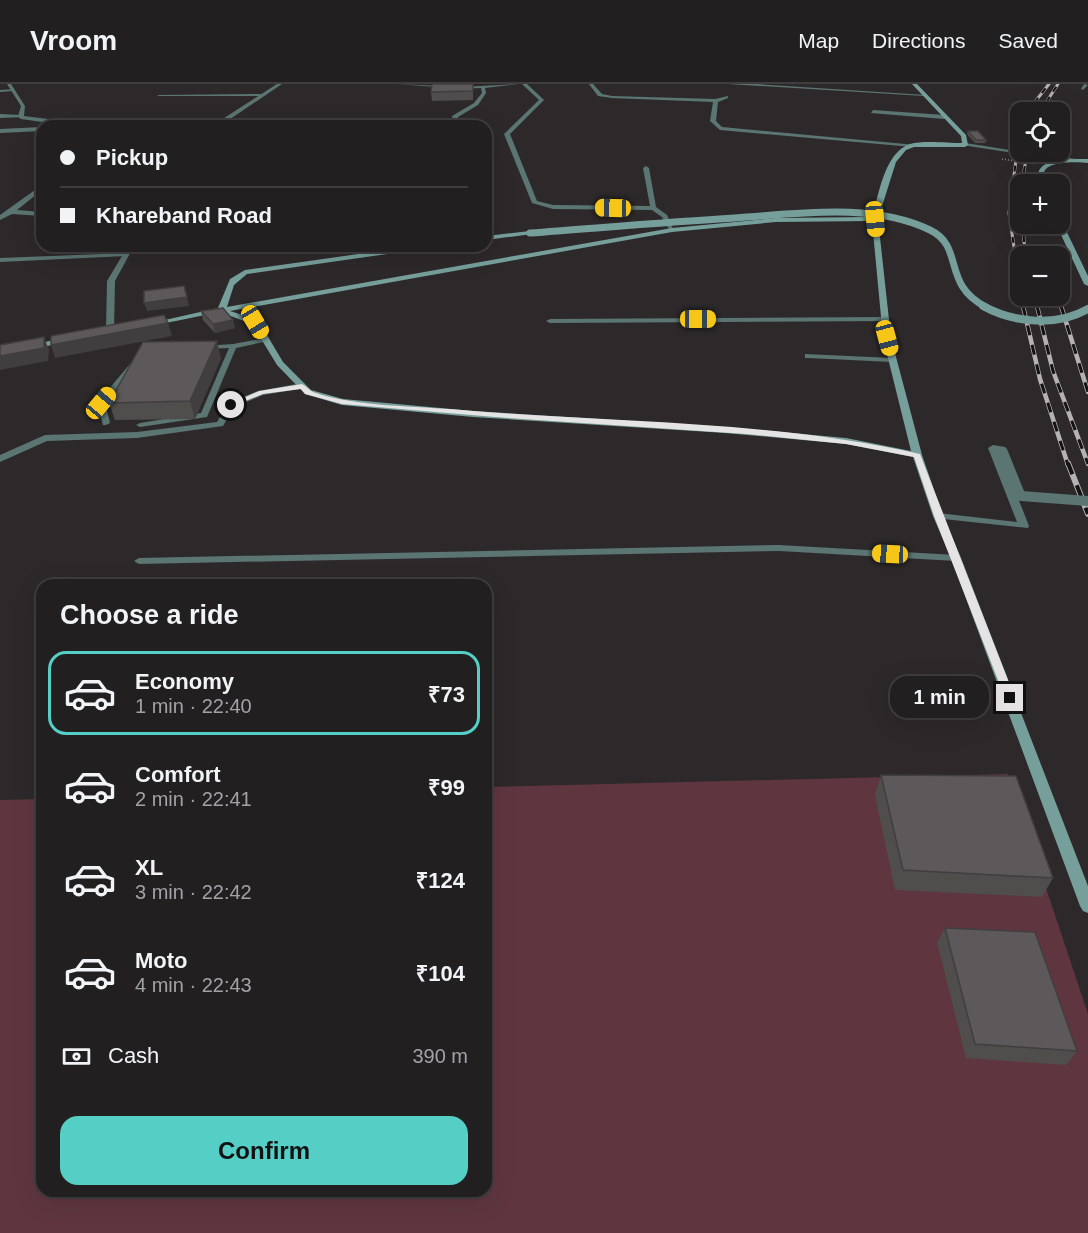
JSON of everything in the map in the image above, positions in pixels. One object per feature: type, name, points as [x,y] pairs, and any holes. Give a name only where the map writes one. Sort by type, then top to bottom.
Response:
[{"type":"main road","points":[[914,84],[964,136],[965,145],[913,146],[904,149],[893,162],[875,219],[885,320],[892,360],[917,455],[938,516],[1088,906]]},
{"type":"main road","points":[[1042,174],[1042,170],[1054,163],[1086,161]]},
{"type":"main road","points":[[492,237],[744,218],[846,214],[881,216],[917,224],[939,236],[950,246],[959,284],[964,292],[971,299],[994,312],[1044,320],[1074,316],[1088,309]]},
{"type":"main road","points":[[145,325],[672,230],[776,220],[875,219]]},
{"type":"main road","points":[[1065,234],[1088,284]]},
{"type":"main road","points":[[220,310],[225,305],[229,284],[234,277],[245,272],[387,252]]},
{"type":"main road","points":[[220,310],[255,322],[280,363],[308,392],[342,402],[846,441],[917,455]]},
{"type":"main road","points":[[100,333],[121,329]]},
{"type":"main road","points":[[0,355],[80,336]]},
{"type":"main road","points":[[0,346],[49,342]]},
{"type":"street","points":[[9,84],[23,106],[21,117]]},
{"type":"street","points":[[226,120],[280,84]]},
{"type":"street","points":[[400,84],[483,87],[518,84]]},
{"type":"street","points":[[524,84],[542,100],[507,134],[534,202],[553,207],[653,208],[665,216],[672,230]]},
{"type":"street","points":[[591,84],[600,95],[612,97],[716,101],[726,97]]},
{"type":"street","points":[[730,84],[924,95]]},
{"type":"street","points":[[456,120],[455,116],[480,100],[484,93],[483,87]]},
{"type":"street","points":[[0,91],[13,90]]},
{"type":"street","points":[[159,96],[263,95]]},
{"type":"street","points":[[716,101],[713,121],[720,128],[913,146]]},
{"type":"street","points":[[873,112],[944,117]]},
{"type":"street","points":[[0,116],[42,120]]},
{"type":"street","points":[[0,131],[36,129]]},
{"type":"street","points":[[965,145],[1010,152]]},
{"type":"street","points":[[1070,159],[1086,161]]},
{"type":"street","points":[[646,168],[653,208]]},
{"type":"street","points":[[0,218],[36,192]]},
{"type":"street","points":[[11,212],[36,214]]},
{"type":"street","points":[[0,260],[126,254]]},
{"type":"street","points":[[110,331],[111,281],[126,254]]},
{"type":"street","points":[[550,321],[885,320]]},
{"type":"street","points":[[808,356],[892,360]]},
{"type":"street","points":[[0,459],[45,438],[137,435],[220,424],[231,405],[261,393],[302,386]]},
{"type":"street","points":[[938,516],[1024,526],[993,448],[1002,449],[1021,495],[1088,501]]},
{"type":"street","points":[[139,561],[779,548],[956,558]]},
{"type":"lane","points":[[201,347],[233,346],[266,340]]},
{"type":"lane","points":[[140,425],[204,415],[233,346]]},
{"type":"lane","points":[[106,423],[101,403],[139,358]]},
{"type":"path","points":[[1002,159],[1035,164]]},
{"type":"shaded area","points":[[1008,774],[1088,1014],[1088,1233],[0,1233],[0,800],[36,799],[36,1197],[492,1197],[492,787]]},
{"type":"building","points":[[432,84],[473,84],[473,91],[431,92]]},
{"type":"building","points":[[968,131],[978,131],[986,140],[976,140]]},
{"type":"building","points":[[184,286],[187,297],[144,303],[144,291]]},
{"type":"building","points":[[223,308],[233,320],[213,324],[201,311]]},
{"type":"building","points":[[164,315],[168,323],[51,345],[51,336]]},
{"type":"building","points":[[44,337],[44,348],[0,356],[0,345]]},
{"type":"building","points":[[217,341],[190,401],[109,403],[143,342]]},
{"type":"building","points":[[881,775],[1016,776],[1053,878],[903,870]]},
{"type":"building","points":[[945,928],[1035,932],[1077,1051],[975,1044]]},
{"type":"railway","points":[[1035,102],[1049,84]]},
{"type":"railway","points":[[1046,102],[1058,84]]},
{"type":"railway","points":[[1014,246],[1009,213],[1016,162]]},
{"type":"railway","points":[[1024,174],[1025,162]]},
{"type":"railway","points":[[1024,234],[1024,246]]},
{"type":"railway","points":[[1023,306],[1040,379],[1068,465]]},
{"type":"railway","points":[[1037,306],[1053,371],[1088,464]]},
{"type":"railway","points":[[1061,306],[1088,392]]},
{"type":"railway","points":[[1068,463],[1088,514]]},
{"type":"route","points":[[231,405],[261,393],[302,386],[308,392],[342,402],[846,441],[917,455],[938,516],[1010,698]]}]
